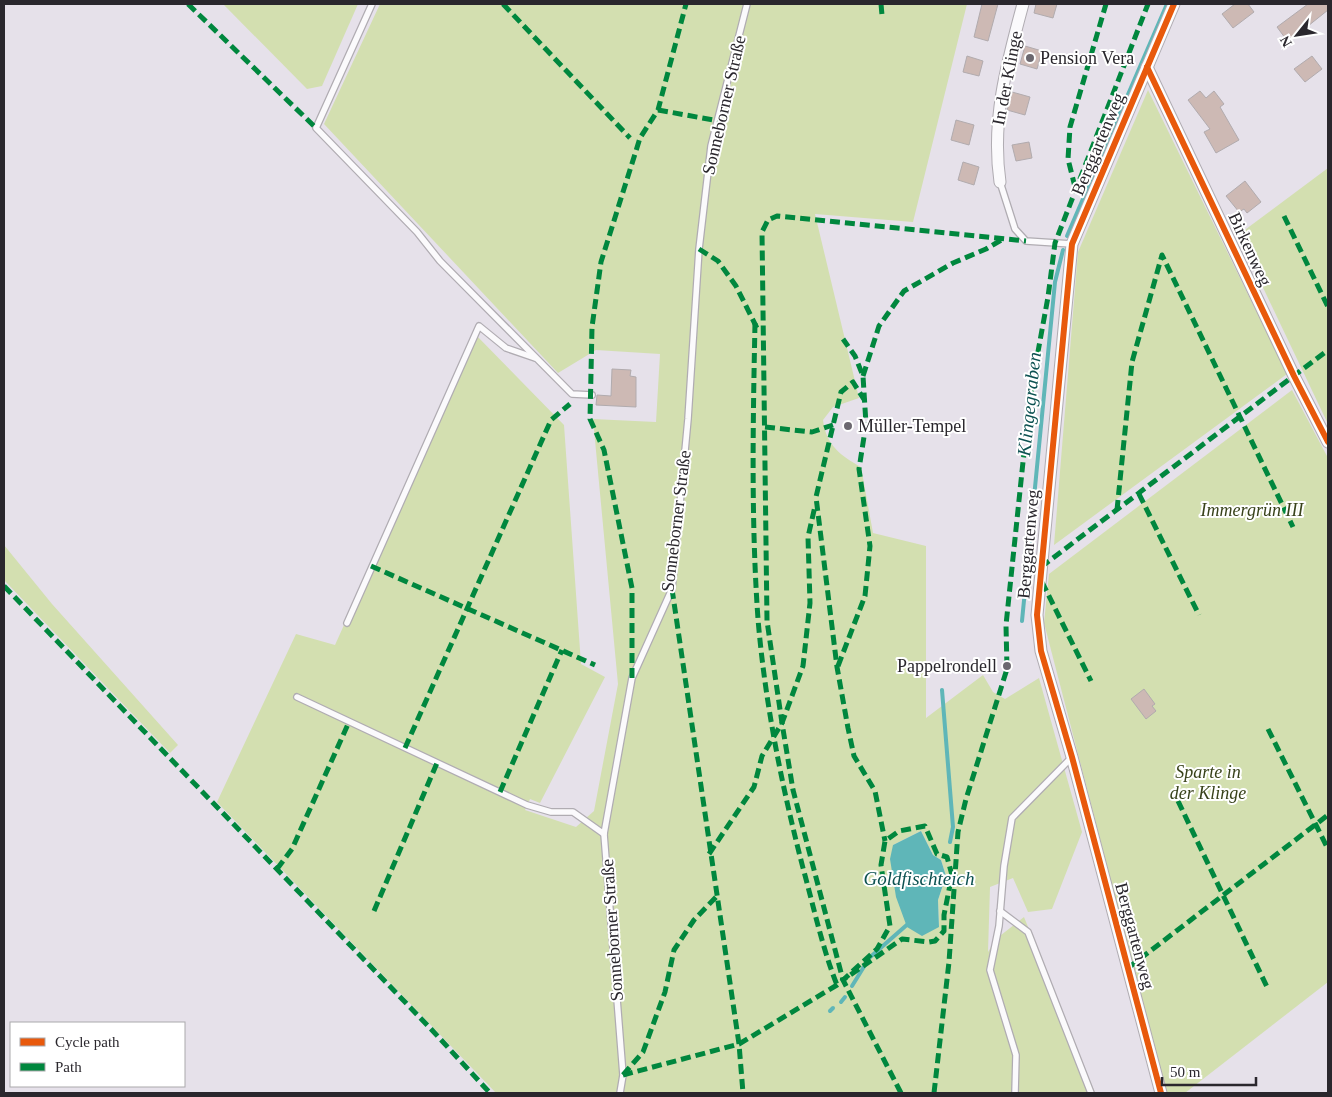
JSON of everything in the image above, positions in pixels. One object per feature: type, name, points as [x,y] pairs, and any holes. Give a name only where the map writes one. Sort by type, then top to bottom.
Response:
[{"type":"street","name":"In der Klinge","points":[[1000,182],[996,156],[1004,74],[1023,4]]},
{"type":"street","name":"Berggartenweg","points":[[1161,1093],[1072,757],[1041,651],[1037,615],[1072,244],[1174,4]]},
{"type":"street","name":"Birkenweg","points":[[1147,67],[1294,376],[1328,442]]},
{"type":"lane","points":[[372,4],[316,128],[417,232],[440,262],[572,394],[592,395]]},
{"type":"lane","name":"Sonneborner Straße","points":[[620,1093],[623,1075],[604,834],[632,678],[672,589],[688,419],[699,249],[712,146],[747,4]]},
{"type":"lane","points":[[1000,182],[1015,229],[1026,241],[1072,244]]},
{"type":"lane","points":[[347,623],[479,326],[506,348],[537,358]]},
{"type":"lane","points":[[297,697],[527,805],[551,812],[573,812],[604,834]]},
{"type":"lane","points":[[1015,1093],[1016,1055],[990,970],[1012,818],[1072,757]]},
{"type":"lane","points":[[1000,911],[1028,932],[1091,1093]]},
{"type":"green space","points":[[223,4],[358,4],[322,86],[307,89]]},
{"type":"green space","points":[[380,4],[967,4],[913,222],[815,214],[859,398],[833,407],[823,420],[831,443],[847,459],[861,467],[873,533],[926,546],[926,718],[983,675],[993,692],[1005,699],[1039,678],[1082,832],[1052,909],[1028,912],[1013,878],[990,887],[988,952],[996,939],[1024,917],[1095,1093],[496,1093],[217,802],[296,634],[335,645],[475,334],[564,425],[581,664],[605,677],[540,803],[530,799],[525,810],[576,827],[594,811],[618,684],[593,419],[656,422],[660,354],[596,350],[558,373],[324,124]],"holes":[[[921,831],[933,855],[941,860],[946,876],[938,900],[939,927],[893,845]]]},
{"type":"green space","points":[[1148,90],[1287,374],[1054,545],[1078,252]]},
{"type":"green space","points":[[1328,168],[1328,424],[1238,235]]},
{"type":"green space","name":"Sparte in der Klinge","points":[[1292,390],[1328,458],[1328,982],[1185,1093],[1166,1093],[1044,623],[1049,574]]},
{"type":"green space","points":[[4,545],[52,604],[178,745],[170,753],[4,580]]},
{"type":"water","name":"Goldfischteich","points":[[921,831],[933,855],[941,860],[946,876],[938,900],[939,927],[922,936],[907,927],[896,897],[890,859],[893,845]]},
{"type":"building","points":[[982,4],[998,4],[988,41],[974,37]]},
{"type":"building","points":[[1036,4],[1057,4],[1053,18],[1034,13]]},
{"type":"building","points":[[1235,4],[1248,4],[1254,12],[1233,28],[1222,14]]},
{"type":"building","points":[[1308,4],[1328,4],[1328,10],[1288,42],[1277,27]]},
{"type":"building","points":[[1025,46],[1042,51],[1037,69],[1020,64]]},
{"type":"building","points":[[967,56],[983,61],[979,76],[963,72]]},
{"type":"building","points":[[1312,56],[1322,69],[1305,82],[1294,69]]},
{"type":"building","points":[[1200,91],[1206,98],[1214,91],[1224,104],[1220,107],[1239,140],[1216,153],[1204,132],[1210,129],[1188,100]]},
{"type":"building","points":[[1012,92],[1030,97],[1025,115],[1007,110]]},
{"type":"building","points":[[956,120],[974,125],[969,145],[951,140]]},
{"type":"building","points":[[1029,142],[1032,158],[1016,161],[1012,145]]},
{"type":"building","points":[[963,162],[979,167],[974,185],[958,180]]},
{"type":"building","points":[[1245,181],[1261,202],[1247,213],[1244,209],[1239,212],[1226,196]]},
{"type":"building","points":[[612,369],[631,370],[630,376],[636,377],[636,407],[596,405],[597,395],[611,396]]},
{"type":"building","points":[[1144,689],[1155,704],[1152,706],[1156,711],[1146,719],[1131,699]]},
{"type":"waterway","name":"Klingegraben","points":[[1067,236],[1167,4]]},
{"type":"waterway","name":"Klingegraben","points":[[1022,621],[1055,282],[1063,250]]},
{"type":"waterway","name":"Klingegraben","points":[[942,690],[953,827],[950,842]]},
{"type":"waterway","name":"Klingegraben","points":[[868,959],[909,923]]},
{"type":"waterway","name":"Klingegraben","points":[[852,986],[865,965]]},
{"type":"waterway","name":"Klingegraben","points":[[841,1002],[845,997]]},
{"type":"waterway","name":"Klingegraben","points":[[830,1011],[833,1008]]},
{"type":"marked path","points":[[188,4],[316,128]]},
{"type":"marked path","points":[[503,4],[630,138]]},
{"type":"marked path","points":[[632,678],[632,588],[604,450],[590,419],[592,327],[601,262],[640,138],[658,110],[686,4]]},
{"type":"marked path","points":[[881,4],[882,15]]},
{"type":"marked path","points":[[1075,187],[1068,159],[1070,127],[1106,4]]},
{"type":"marked path","points":[[934,1093],[949,962],[958,832],[966,799],[1007,669],[1006,625],[1023,462],[1033,379],[1048,297],[1055,243],[1148,4]]},
{"type":"marked path","points":[[658,110],[719,121]]},
{"type":"marked path","points":[[901,1093],[843,980],[793,790],[782,723],[767,621],[762,232],[768,220],[777,216],[1026,241]]},
{"type":"marked path","points":[[1284,216],[1328,307]]},
{"type":"marked path","points":[[863,376],[879,326],[904,291],[953,263],[986,249],[1003,239]]},
{"type":"marked path","points":[[699,249],[718,261],[736,286],[757,328]]},
{"type":"marked path","points":[[1117,510],[1132,362],[1162,255],[1293,527]]},
{"type":"marked path","points":[[755,323],[753,508],[761,650],[775,745],[788,807],[819,927],[837,985]]},
{"type":"marked path","points":[[838,666],[865,596],[870,546],[859,469],[866,424],[863,376],[855,356],[843,339]]},
{"type":"marked path","points":[[1041,567],[1328,350]]},
{"type":"marked path","points":[[865,401],[853,382],[841,392],[816,497],[837,667],[848,728],[854,756],[875,791],[885,841]]},
{"type":"marked path","points":[[405,748],[551,420],[570,404]]},
{"type":"marked path","points":[[765,427],[812,432],[833,425]]},
{"type":"marked path","points":[[1139,494],[1199,615]]},
{"type":"marked path","points":[[709,854],[754,787],[762,756],[782,723],[803,666],[810,603],[808,537],[815,506]]},
{"type":"marked path","points":[[371,566],[595,665]]},
{"type":"marked path","points":[[1042,582],[1091,681]]},
{"type":"marked path","points":[[4,586],[431,1029],[490,1093]]},
{"type":"marked path","points":[[672,589],[739,1044],[743,1093]]},
{"type":"marked path","points":[[500,792],[562,650]]},
{"type":"marked path","points":[[277,869],[292,849],[349,722]]},
{"type":"marked path","points":[[1268,729],[1328,849]]},
{"type":"marked path","points":[[374,911],[437,763]]},
{"type":"marked path","points":[[1178,801],[1268,989]]},
{"type":"marked path","points":[[1128,968],[1328,815]]},
{"type":"marked path","points":[[623,1075],[739,1044],[837,985],[877,949],[890,926],[881,865],[885,841],[899,831],[925,826],[937,854],[947,857],[952,875],[944,915],[944,931],[935,941],[902,939],[843,980]]},
{"type":"marked path","points":[[623,1075],[643,1052],[665,992],[674,950],[694,920],[716,897]]},
{"type":"cycle path","points":[[1161,1093],[1072,757],[1041,651],[1037,615],[1072,244],[1174,4]]},
{"type":"cycle path","points":[[1147,67],[1294,376],[1328,442]]},
{"type":"place","name":"Pension Vera","points":[[1030,58]]},
{"type":"place","name":"Müller-Tempel","points":[[848,426]]},
{"type":"place","name":"Pappelrondell","points":[[1007,666]]},
{"type":"park label","name":"Immergrün III","points":[[1252,510]]}]
